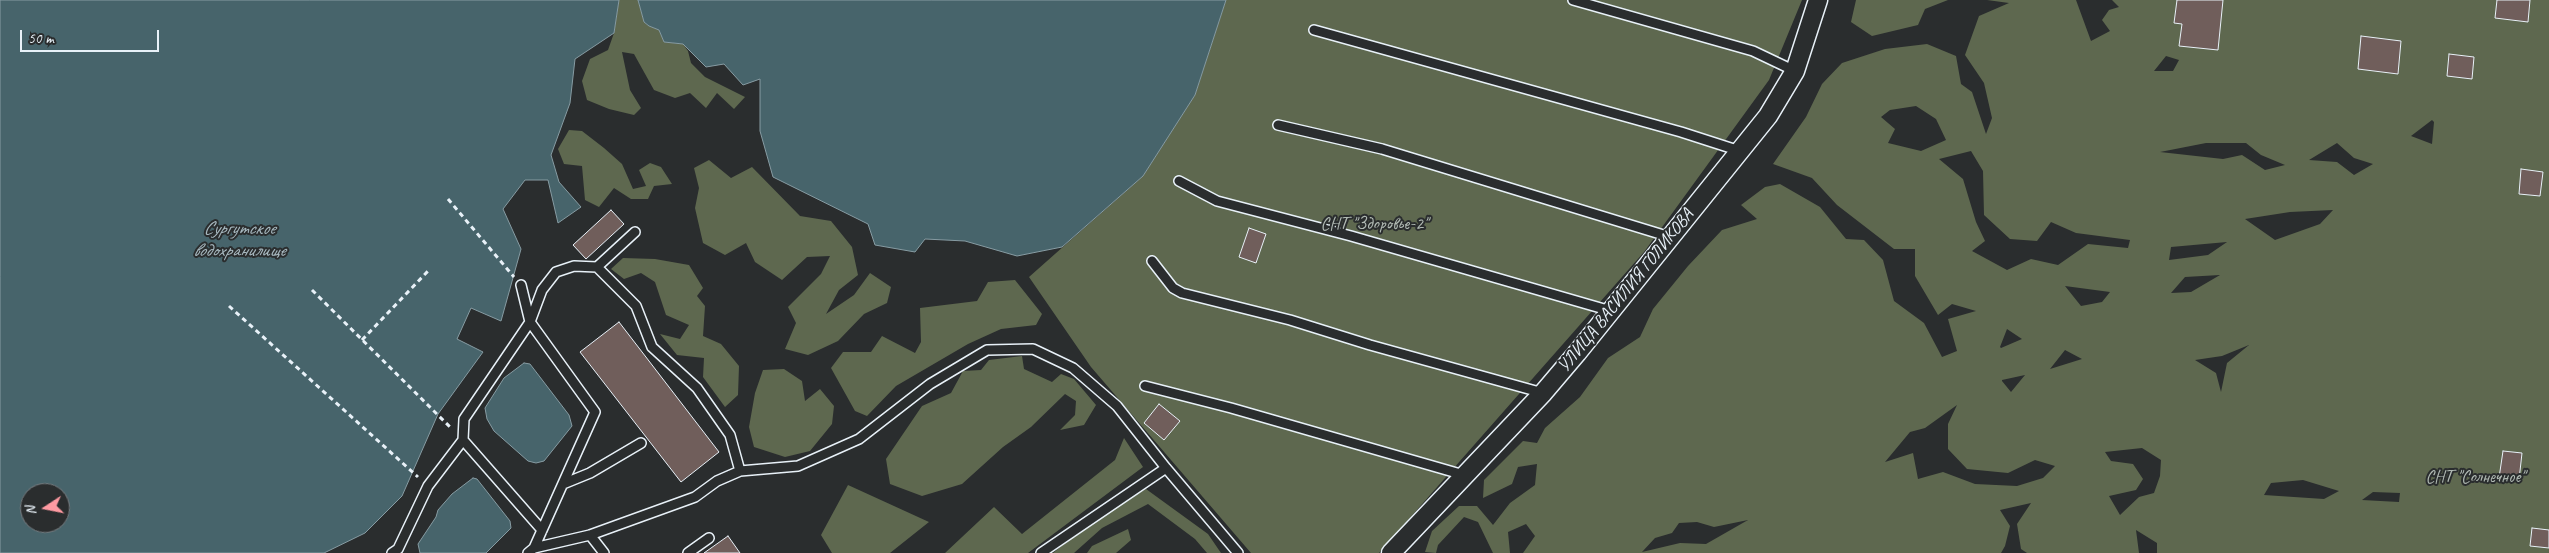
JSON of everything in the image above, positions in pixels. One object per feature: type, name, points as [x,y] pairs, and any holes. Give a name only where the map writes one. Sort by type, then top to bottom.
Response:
[{"type":"street","name":"УЛИЦА ВАСИЛИЯ ГОЛИКОВА","points":[[1391,553],[1543,393],[1768,116],[1794,72],[1818,0]]},
{"type":"lane","points":[[1573,0],[1753,51],[1794,72]]},
{"type":"lane","points":[[1314,30],[1681,132],[1740,151]]},
{"type":"lane","points":[[1278,125],[1382,149],[1670,237]]},
{"type":"lane","points":[[1179,181],[1217,201],[1351,236],[1611,311]]},
{"type":"lane","points":[[597,267],[635,232]]},
{"type":"lane","points":[[1152,262],[1173,288],[1182,293],[1290,320],[1370,345],[1543,393]]},
{"type":"lane","points":[[392,553],[398,549],[428,486],[463,440],[464,419],[530,322],[542,290],[556,272],[574,266],[597,267],[636,306],[652,347],[697,388],[730,435],[740,471]]},
{"type":"lane","points":[[521,285],[530,322],[595,412],[542,530],[531,550]]},
{"type":"lane","points":[[531,550],[590,535],[695,497],[716,481],[740,471],[798,466],[859,439],[930,384],[987,350],[1033,349],[1073,368],[1117,406],[1166,468],[1238,553]]},
{"type":"lane","points":[[1145,386],[1231,408],[1464,475]]},
{"type":"lane","points":[[463,440],[542,530]]},
{"type":"lane","points":[[563,484],[590,474],[640,443]]},
{"type":"lane","points":[[1041,553],[1166,468]]},
{"type":"lane","points":[[590,535],[604,553]]},
{"type":"lane","points":[[688,553],[709,538]]},
{"type":"path","points":[[448,200],[521,285]]},
{"type":"path","points":[[362,340],[428,271]]},
{"type":"path","points":[[312,290],[463,440]]},
{"type":"path","points":[[229,306],[428,486]]},
{"type":"green space","points":[[619,0],[638,0],[644,22],[659,30],[664,42],[683,44],[688,51],[691,63],[705,77],[745,97],[734,109],[717,93],[706,108],[690,93],[675,98],[654,90],[634,54],[622,52],[630,90],[641,108],[634,115],[609,109],[587,100],[582,81],[590,59],[608,50],[614,33]]},
{"type":"green space","name":"СНТ \"Здоровье-2\"","points":[[1226,0],[1802,0],[1769,80],[1644,252],[1379,553],[1251,553],[1091,367],[1029,277],[1143,176],[1195,95]]},
{"type":"green space","points":[[1856,0],[1948,0],[1925,9],[1918,25],[1872,36],[1851,22]]},
{"type":"green space","name":"СНТ \"Солнечное\"","points":[[1987,0],[2076,0],[2091,41],[2110,31],[2102,20],[2109,10],[2119,7],[2112,0],[2549,0],[2549,553],[2157,553],[2157,543],[2136,530],[2139,553],[2027,553],[2021,549],[2017,524],[2031,503],[2000,510],[2010,526],[2005,546],[2001,553],[1523,553],[1535,536],[1526,524],[1508,532],[1510,553],[1493,553],[1478,522],[1464,517],[1438,545],[1436,553],[1425,552],[1432,531],[1459,506],[1477,506],[1493,525],[1510,503],[1535,485],[1537,464],[1518,467],[1512,484],[1483,498],[1484,480],[1523,441],[1537,443],[1545,428],[1580,397],[1608,358],[1640,337],[1653,309],[1688,266],[1722,230],[1757,219],[1741,205],[1765,187],[1780,184],[1820,207],[1846,239],[1864,240],[1883,260],[1894,301],[1924,323],[1942,357],[1957,351],[1948,319],[1976,311],[1952,304],[1938,315],[1915,276],[1915,249],[1894,249],[1837,205],[1812,178],[1773,164],[1806,117],[1822,84],[1842,63],[1885,49],[1927,44],[1956,56],[1961,84],[1972,92],[1986,134],[1992,118],[1984,83],[1965,55],[1979,16],[2009,3]],"holes":[[[2166,56],[2179,60],[2173,71],[2154,71]],[[1916,106],[1936,119],[1946,140],[1921,151],[1888,143],[1895,129],[1881,117],[1890,110]],[[2432,120],[2434,122],[2432,144],[2411,136]],[[2206,143],[2246,143],[2261,155],[2285,165],[2265,170],[2242,155],[2223,159],[2160,152]],[[2337,143],[2354,158],[2373,164],[2354,175],[2337,162],[2309,160]],[[1971,151],[1983,171],[1984,215],[2010,239],[2037,241],[2051,222],[2076,233],[2130,240],[2128,248],[2088,244],[2058,265],[2031,259],[2007,270],[1972,251],[1985,241],[1976,222],[1963,179],[1939,159]],[[2333,210],[2320,224],[2275,240],[2245,219],[2290,212]],[[2227,242],[2208,255],[2169,260],[2171,247]],[[2220,275],[2191,292],[2171,293],[2185,277]],[[2065,286],[2110,292],[2102,302],[2081,306]],[[2007,329],[2022,339],[2001,348],[2000,347]],[[2249,345],[2227,363],[2221,392],[2216,373],[2195,360],[2222,356]],[[2065,350],[2082,359],[2050,369]],[[2025,375],[2011,392],[2002,380]],[[1957,405],[1948,424],[1948,449],[1967,469],[2008,473],[2035,460],[2055,466],[2043,478],[2017,486],[1975,484],[1943,472],[1918,479],[1913,453],[1885,462],[1910,432],[1925,428]],[[2142,448],[2161,460],[2160,476],[2154,493],[2139,497],[2120,515],[2109,496],[2136,490],[2143,479],[2133,464],[2111,461],[2105,452]],[[2303,480],[2339,491],[2324,499],[2264,495],[2271,483]],[[2373,492],[2400,493],[2399,502],[2362,500]],[[1748,520],[1706,544],[1680,543],[1642,552],[1655,538],[1672,533],[1679,523],[1697,522],[1714,527]]]},
{"type":"green space","points":[[569,130],[582,131],[622,164],[633,189],[646,186],[639,170],[650,163],[661,167],[672,184],[654,186],[648,199],[631,199],[614,188],[599,207],[585,200],[582,166],[564,164],[558,149]]},
{"type":"green space","points":[[709,160],[731,178],[752,167],[800,216],[831,221],[852,247],[858,275],[839,290],[826,314],[854,295],[870,273],[891,287],[887,303],[864,314],[838,341],[808,355],[785,349],[796,323],[788,307],[821,274],[830,256],[807,257],[782,280],[755,262],[746,243],[725,255],[703,243],[695,208],[699,188],[694,168]]},
{"type":"green space","points":[[623,258],[655,259],[689,265],[703,288],[697,296],[705,306],[703,336],[721,344],[739,366],[738,395],[725,407],[703,377],[704,358],[677,355],[660,334],[680,339],[689,325],[666,315],[655,282],[641,273],[624,279],[611,269]]},
{"type":"green space","points":[[1015,280],[1042,314],[1036,325],[1001,329],[968,344],[896,386],[867,416],[855,411],[831,368],[843,352],[871,352],[882,336],[915,353],[921,342],[920,308],[977,301],[988,282]]},
{"type":"green space","points":[[1022,356],[1024,369],[1052,382],[1061,374],[1074,379],[1096,405],[1084,425],[1060,430],[1075,415],[1076,401],[1065,394],[1031,427],[1003,447],[962,484],[922,496],[890,484],[886,459],[922,406],[951,393],[963,371],[981,370],[989,360]]},
{"type":"green space","points":[[784,369],[802,381],[805,401],[820,389],[834,406],[832,424],[810,451],[785,457],[754,447],[749,427],[755,393],[763,370]]},
{"type":"green space","points":[[1124,438],[1143,467],[1028,553],[945,553],[994,507],[1022,534],[1115,460]]},
{"type":"green space","points":[[848,485],[929,522],[890,553],[832,553],[821,535]]},
{"type":"green space","points":[[1146,489],[1208,534],[1221,553],[1207,553],[1195,539],[1148,504],[1102,528],[1074,553],[1053,553],[1096,518]]},
{"type":"green space","points":[[1128,529],[1131,540],[1116,553],[1087,553],[1092,546]]},
{"type":"water","name":"Сургутское водохранилище","points":[[0,0],[619,0],[614,33],[575,59],[570,103],[551,155],[559,182],[581,207],[558,223],[548,180],[525,180],[503,209],[521,249],[501,321],[471,308],[457,339],[483,352],[438,414],[402,496],[365,533],[324,553],[0,553]]},
{"type":"water","points":[[638,0],[1226,0],[1195,95],[1143,176],[1062,247],[1017,256],[965,241],[925,239],[915,252],[875,245],[868,224],[773,177],[760,131],[760,79],[743,85],[724,64],[706,67],[683,44],[664,42],[659,30],[644,22]]},
{"type":"water","points":[[524,363],[530,364],[569,415],[572,426],[544,461],[536,463],[528,461],[494,431],[487,419],[485,408],[504,378]]},
{"type":"water","points":[[473,478],[477,479],[510,521],[511,528],[486,553],[420,553],[418,544],[436,517],[438,510],[452,494]]},
{"type":"building","points":[[2177,0],[2223,0],[2218,50],[2179,46],[2182,24],[2174,23]]},
{"type":"building","points":[[2497,0],[2530,0],[2528,22],[2495,18]]},
{"type":"building","points":[[2361,36],[2401,41],[2398,74],[2358,69]]},
{"type":"building","points":[[2449,54],[2474,57],[2472,79],[2447,76]]},
{"type":"building","points":[[2521,169],[2543,172],[2540,196],[2519,194]]},
{"type":"building","points":[[611,210],[624,224],[586,259],[573,245]]},
{"type":"building","points":[[1249,228],[1266,234],[1256,263],[1239,257]]},
{"type":"building","points":[[619,322],[719,452],[681,482],[580,352]]},
{"type":"building","points":[[1159,404],[1180,421],[1164,440],[1144,423]]},
{"type":"building","points":[[2503,451],[2522,453],[2519,480],[2499,478]]},
{"type":"building","points":[[2532,528],[2549,530],[2549,548],[2530,546]]},
{"type":"building","points":[[728,536],[740,553],[704,553]]}]
